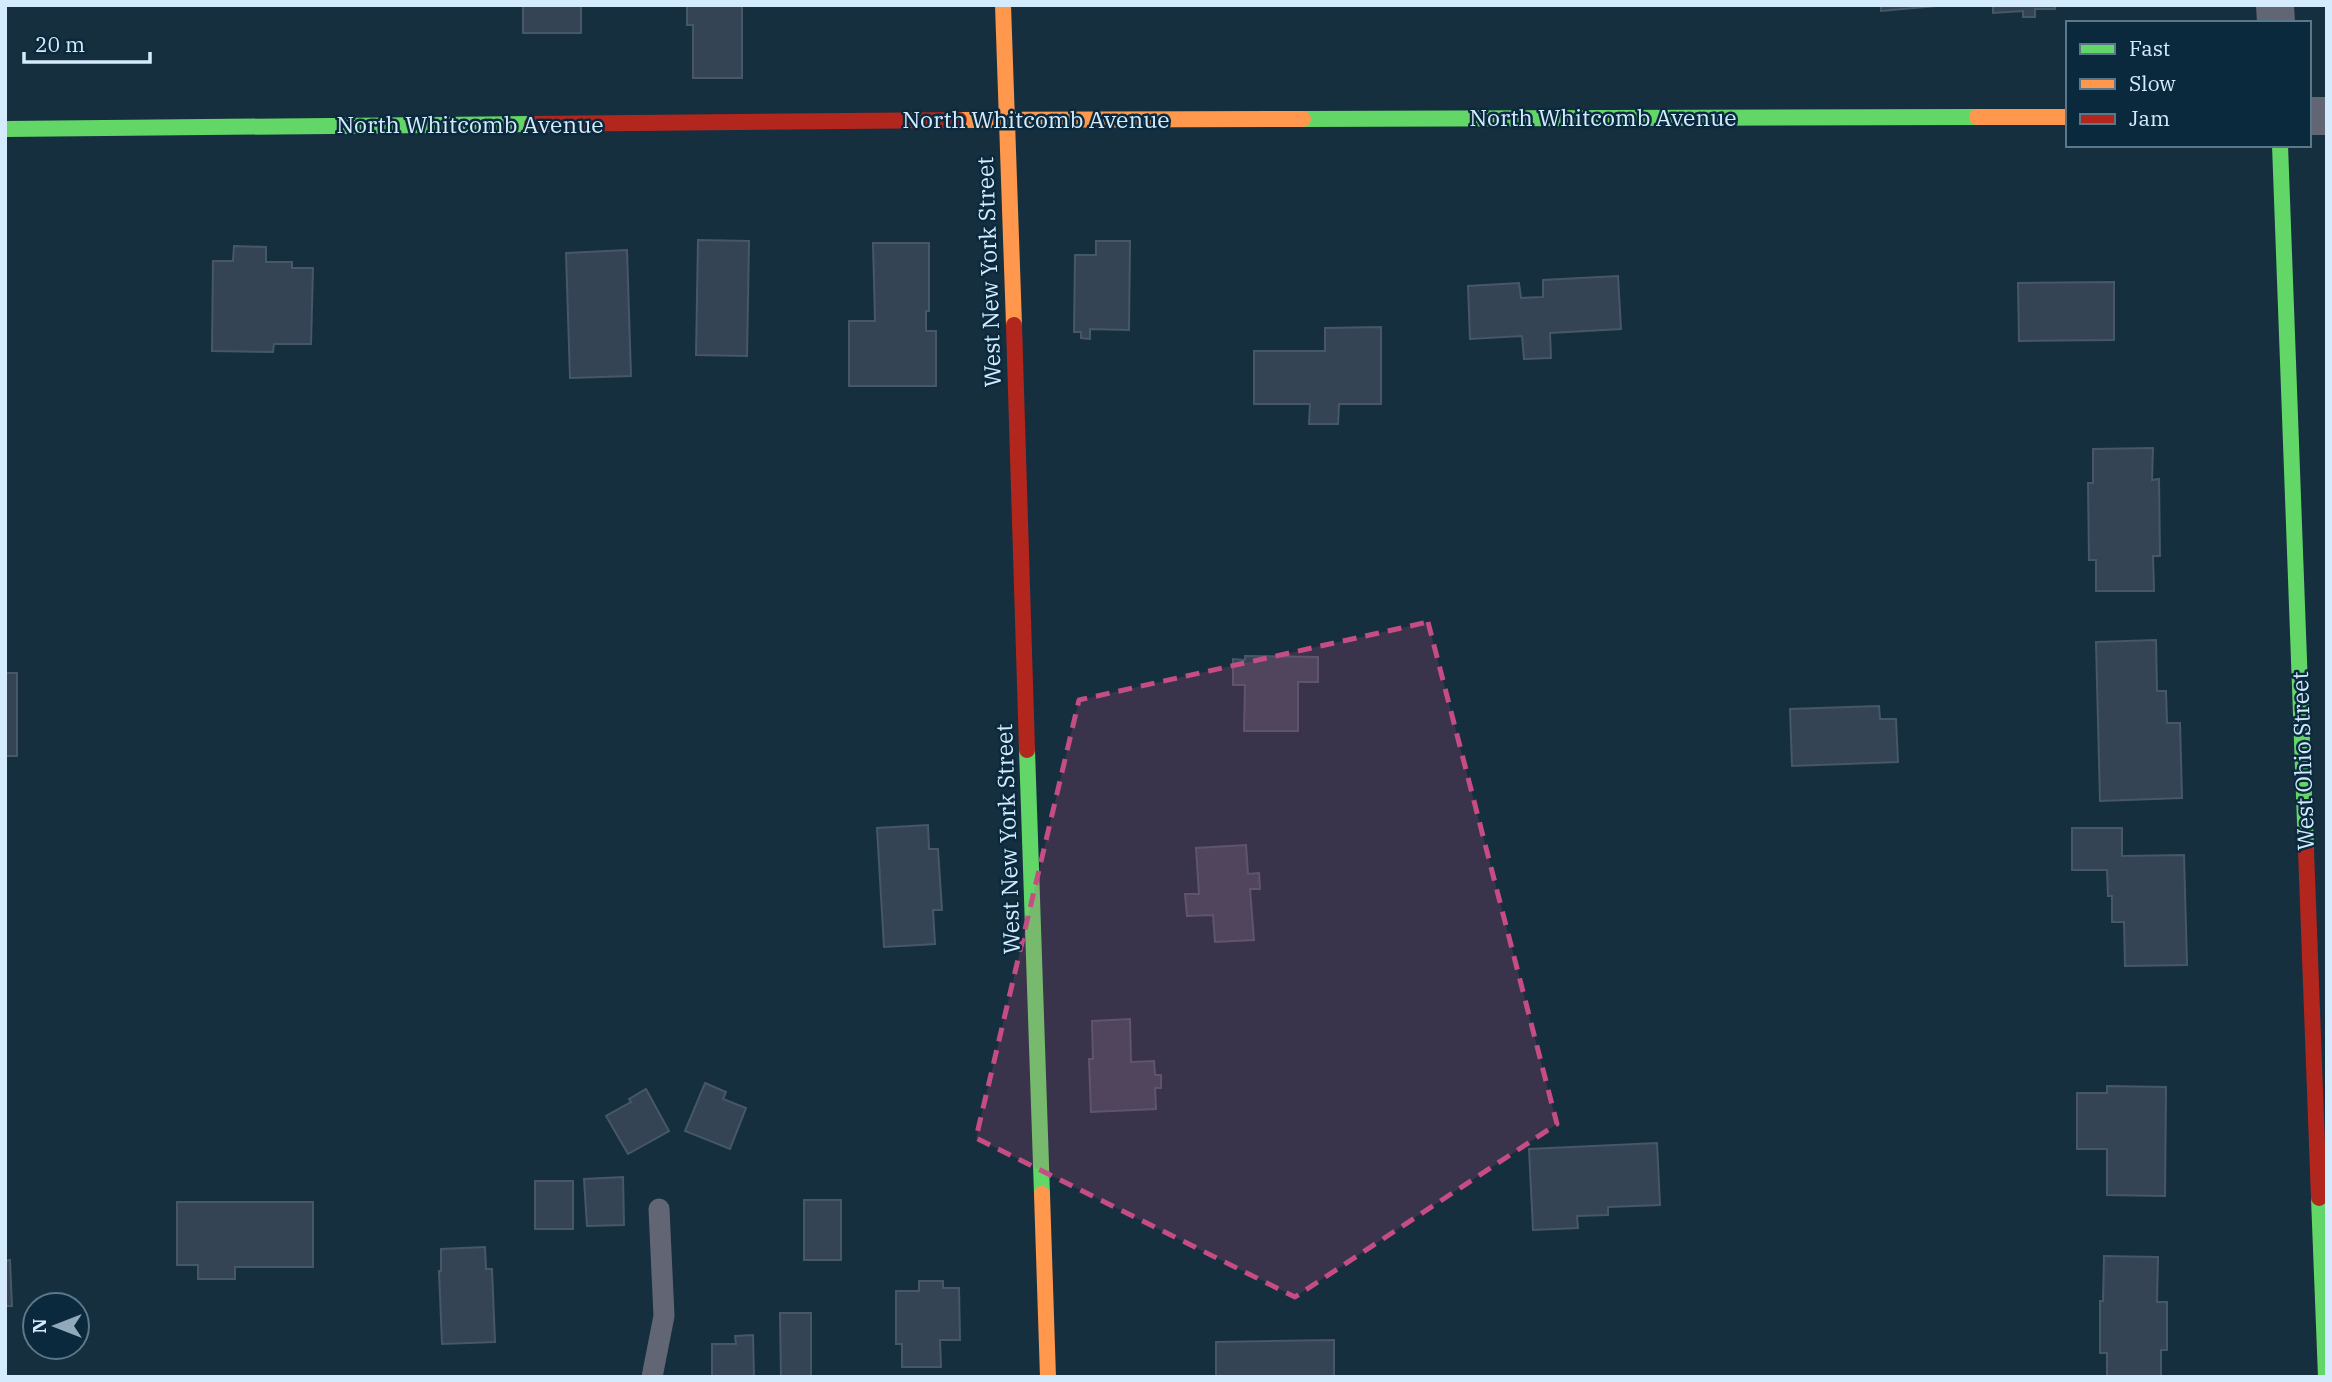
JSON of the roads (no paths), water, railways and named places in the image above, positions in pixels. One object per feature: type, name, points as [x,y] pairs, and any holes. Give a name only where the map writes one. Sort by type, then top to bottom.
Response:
[{"type":"street","name":"West New York Street","points":[[1003,5],[1048,1377]]},
{"type":"street","name":"North Whitcomb Avenue","points":[[5,129],[1007,120],[2066,117]]},
{"type":"street","name":"West Ohio Street","points":[[2280,147],[2326,1377]]},
{"type":"lane","points":[[652,1377],[664,1316],[659,1209]]}]
